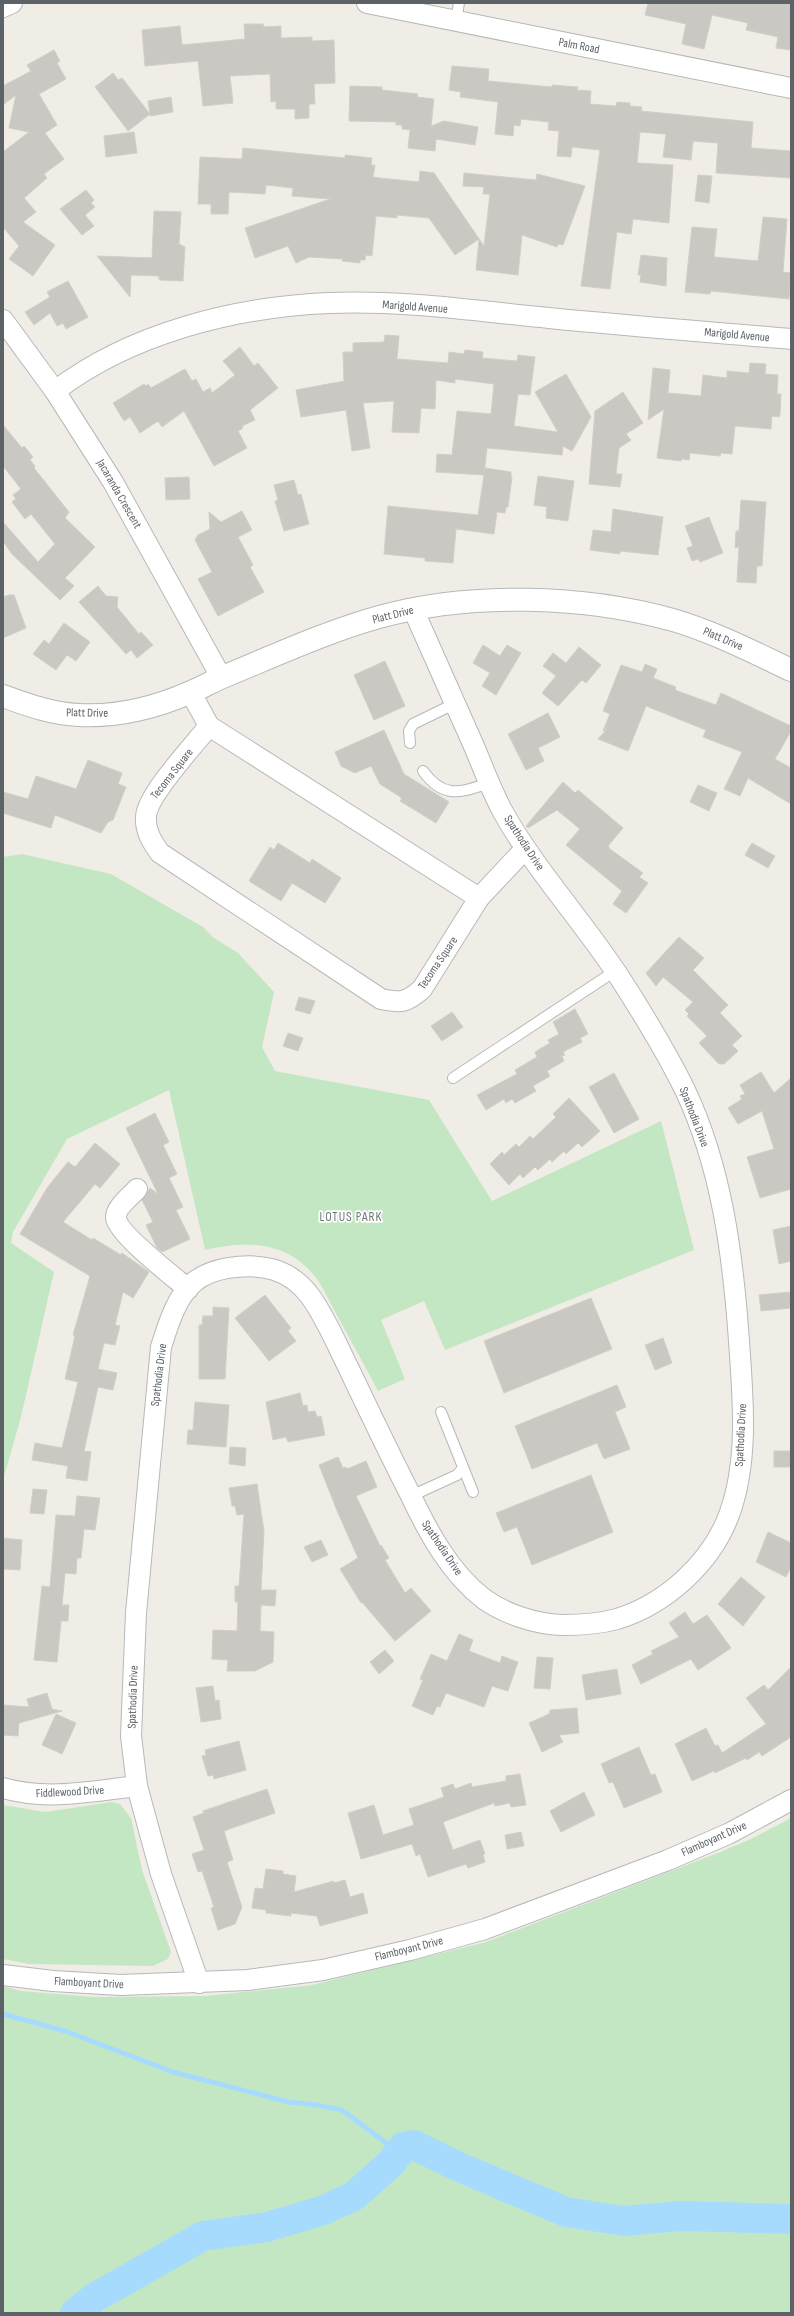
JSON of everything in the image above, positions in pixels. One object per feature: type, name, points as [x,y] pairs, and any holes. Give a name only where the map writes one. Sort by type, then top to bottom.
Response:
[{"type":"street","points":[[3,7],[12,3]]},
{"type":"street","name":"Palm Road","points":[[367,3],[458,12],[791,88]]},
{"type":"street","name":"Marigold Avenue","points":[[55,391],[77,374],[107,358],[169,333],[251,311],[330,303],[401,304],[791,339]]},
{"type":"street","name":"Jacaranda Crescent","points":[[3,320],[55,391],[113,482],[221,677]]},
{"type":"street","name":"Platt Drive","points":[[3,696],[38,709],[78,715],[117,714],[146,708],[190,692],[221,677],[328,633],[413,609],[478,601],[517,599],[634,611],[673,620],[706,632],[791,670]]},
{"type":"street","name":"Spathodia Drive","points":[[199,1983],[161,1874],[137,1786],[131,1736],[136,1613],[161,1347],[169,1323],[193,1282],[214,1270],[240,1266],[265,1266],[286,1274],[304,1289],[314,1302],[332,1335],[411,1496],[439,1548],[461,1578],[486,1600],[518,1617],[550,1624],[584,1625],[618,1619],[652,1603],[681,1582],[700,1563],[722,1532],[731,1510],[739,1469],[744,1416],[736,1296],[723,1208],[709,1155],[687,1093],[615,971],[525,849],[501,808],[413,609]]},
{"type":"street","points":[[190,692],[209,726],[479,898]]},
{"type":"street","name":"Tecoma Square","points":[[209,726],[152,797],[146,817],[151,840],[160,853],[381,999],[399,1002],[410,1000],[422,989],[479,898],[525,849]]},
{"type":"street","points":[[137,1189],[118,1211],[116,1218],[119,1225],[129,1238],[188,1289]]},
{"type":"street","name":"Fiddlewood Drive","points":[[3,1788],[21,1793],[54,1795],[137,1786]]},
{"type":"street","name":"Flamboyant Drive","points":[[3,1975],[53,1981],[121,1985],[248,1980],[323,1970],[410,1950],[485,1929],[668,1860],[730,1833],[791,1800]]},
{"type":"lane","points":[[410,743],[409,731],[413,724],[454,704]]},
{"type":"lane","points":[[423,771],[429,780],[439,786],[458,793],[490,783]]},
{"type":"lane","points":[[453,1078],[615,971]]},
{"type":"lane","points":[[441,1412],[462,1469],[473,1492]]},
{"type":"lane","points":[[411,1496],[457,1475],[462,1469]]},
{"type":"green space","points":[[22,854],[111,874],[203,927],[214,938],[238,953],[274,992],[262,1047],[275,1071],[429,1100],[492,1201],[661,1121],[694,1250],[445,1350],[424,1301],[381,1320],[405,1379],[378,1391],[324,1290],[308,1268],[295,1258],[282,1251],[268,1247],[237,1245],[205,1250],[169,1090],[67,1139],[13,1232],[11,1243],[54,1272],[21,1417],[3,1480],[3,857]]},
{"type":"green space","points":[[112,1802],[120,1804],[131,1818],[142,1870],[171,1952],[168,1959],[153,1966],[29,1964],[3,1959],[3,1805],[45,1812]]},
{"type":"green space","points":[[791,1818],[791,2313],[3,2313],[3,1986],[21,1991],[94,1997],[206,1996],[312,1985],[486,1942],[718,1853],[751,1839]]},
{"type":"building","points":[[648,3],[791,3],[791,50],[776,48],[778,37],[746,30],[748,23],[712,15],[704,49],[682,44],[686,24],[645,15]]},
{"type":"building","points":[[244,24],[263,24],[264,27],[281,26],[281,38],[312,37],[312,41],[334,40],[335,83],[314,84],[315,104],[309,104],[309,118],[295,119],[295,109],[276,109],[276,101],[271,102],[270,74],[230,76],[233,103],[203,106],[198,61],[145,66],[142,30],[180,26],[182,45],[245,39]]},
{"type":"building","points":[[54,50],[60,61],[57,63],[66,79],[39,94],[57,125],[45,133],[64,159],[44,174],[47,178],[24,198],[36,212],[23,222],[55,245],[33,276],[9,259],[19,246],[3,227],[3,152],[29,132],[9,128],[16,95],[3,105],[3,86],[31,71],[27,65]]},
{"type":"building","points":[[452,66],[489,69],[488,81],[552,87],[552,85],[578,87],[577,90],[591,91],[590,104],[616,106],[617,102],[630,103],[630,106],[642,107],[641,111],[753,122],[751,148],[791,151],[791,178],[716,173],[718,143],[693,141],[691,160],[663,157],[666,134],[640,132],[637,163],[673,165],[669,223],[633,219],[631,234],[617,232],[610,289],[581,286],[600,150],[572,147],[571,157],[557,156],[559,131],[548,130],[549,122],[521,119],[520,126],[514,125],[513,136],[495,134],[498,102],[460,97],[461,92],[449,90]]},
{"type":"building","points":[[113,73],[118,80],[122,78],[150,114],[128,131],[95,87]]},
{"type":"building","points":[[350,86],[382,87],[382,90],[418,94],[417,97],[434,99],[431,126],[444,121],[478,127],[475,145],[436,139],[435,151],[408,148],[410,130],[402,129],[402,125],[396,125],[396,122],[349,121]]},
{"type":"building","points":[[171,97],[173,112],[150,116],[148,101]]},
{"type":"building","points":[[134,132],[137,153],[106,157],[104,136]]},
{"type":"building","points":[[243,148],[345,158],[345,155],[372,158],[371,165],[375,165],[373,177],[380,178],[419,182],[420,171],[434,173],[484,246],[490,194],[483,194],[484,187],[463,186],[464,173],[536,180],[537,174],[585,186],[563,245],[558,244],[557,247],[522,235],[518,275],[476,270],[479,239],[455,255],[429,218],[397,215],[397,218],[376,216],[372,256],[366,255],[365,260],[360,260],[360,263],[342,261],[343,259],[309,257],[296,263],[288,246],[255,258],[245,228],[330,199],[292,196],[293,188],[266,185],[265,194],[229,192],[228,214],[211,214],[211,204],[198,204],[200,157],[242,159]]},
{"type":"building","points":[[698,175],[712,176],[709,203],[695,201]]},
{"type":"building","points":[[86,190],[94,200],[91,203],[95,207],[85,215],[94,226],[82,235],[60,209]]},
{"type":"building","points":[[154,211],[181,212],[179,244],[185,247],[183,281],[159,280],[159,276],[131,275],[130,297],[97,256],[152,258]]},
{"type":"building","points":[[763,217],[787,219],[783,272],[791,273],[789,299],[711,291],[710,294],[685,292],[692,227],[717,229],[714,257],[758,261]]},
{"type":"building","points":[[641,255],[667,258],[666,286],[640,282],[641,275],[638,275]]},
{"type":"building","points":[[68,281],[88,317],[66,329],[63,323],[57,326],[50,313],[34,325],[25,312],[50,297],[47,292]]},
{"type":"building","points":[[385,335],[399,336],[397,359],[448,363],[449,352],[464,354],[465,350],[483,352],[482,358],[517,361],[518,355],[535,357],[530,395],[518,394],[514,426],[558,432],[535,392],[566,374],[591,417],[572,451],[563,446],[562,455],[487,448],[484,475],[436,472],[437,454],[452,455],[457,411],[491,414],[494,384],[455,379],[455,383],[436,380],[435,409],[421,408],[419,433],[392,432],[394,401],[363,403],[370,448],[352,451],[346,410],[301,417],[296,390],[344,381],[343,352],[353,352],[353,343],[384,342]]},
{"type":"building","points":[[240,347],[254,366],[258,363],[278,388],[250,410],[255,420],[242,426],[243,428],[238,431],[247,448],[214,466],[184,411],[162,427],[158,421],[140,433],[130,417],[124,421],[113,403],[144,384],[146,386],[148,384],[151,388],[185,369],[192,381],[196,379],[203,392],[210,388],[212,393],[235,375],[223,361]]},
{"type":"building","points":[[750,363],[766,364],[765,374],[778,375],[777,394],[781,394],[780,414],[779,417],[772,416],[771,429],[735,426],[732,454],[721,453],[720,456],[690,453],[689,460],[682,459],[681,461],[657,458],[664,409],[648,420],[653,368],[670,370],[668,393],[701,396],[703,375],[727,378],[727,371],[749,373]]},
{"type":"building","points":[[623,392],[643,423],[626,434],[631,440],[619,448],[616,474],[622,474],[620,487],[589,484],[595,411]]},
{"type":"building","points":[[3,425],[22,448],[24,446],[33,457],[30,460],[35,466],[34,468],[69,512],[65,518],[95,547],[65,578],[74,586],[60,600],[12,554],[3,541],[3,522],[38,562],[55,544],[31,514],[25,519],[12,502],[16,499],[13,495],[21,489],[3,466]]},
{"type":"building","points":[[485,468],[511,472],[512,477],[508,507],[506,507],[505,513],[497,512],[494,534],[456,529],[453,563],[425,561],[425,558],[384,554],[388,506],[478,515]]},
{"type":"building","points":[[538,476],[574,481],[568,521],[546,518],[547,507],[534,505]]},
{"type":"building","points":[[189,477],[190,499],[166,500],[165,478]]},
{"type":"building","points":[[294,480],[298,495],[301,494],[309,524],[284,531],[275,501],[278,500],[274,485]]},
{"type":"building","points":[[741,500],[766,502],[762,566],[757,566],[756,583],[737,582],[739,547],[735,548],[736,531],[739,531]]},
{"type":"building","points":[[613,509],[663,517],[658,555],[620,551],[620,554],[590,550],[593,530],[611,532]]},
{"type":"building","points":[[242,511],[252,530],[238,537],[253,565],[250,567],[264,592],[218,616],[198,579],[212,572],[195,540],[198,535],[210,529],[209,512],[221,522]]},
{"type":"building","points":[[709,517],[723,553],[700,562],[698,559],[692,561],[687,548],[693,546],[685,526]]},
{"type":"building","points":[[98,586],[106,596],[118,597],[117,607],[139,634],[141,632],[153,645],[137,658],[131,650],[126,654],[79,602]]},
{"type":"building","points":[[14,595],[26,628],[3,638],[3,597]]},
{"type":"building","points":[[64,623],[90,642],[76,661],[67,655],[56,670],[33,654],[44,640],[49,644]]},
{"type":"building","points":[[483,645],[500,656],[507,645],[521,653],[496,695],[482,686],[490,673],[473,663]]},
{"type":"building","points":[[579,647],[601,665],[586,683],[582,680],[558,706],[542,693],[556,676],[543,666],[553,653],[566,663]]},
{"type":"building","points":[[385,661],[405,706],[374,720],[354,675]]},
{"type":"building","points":[[645,664],[657,669],[653,678],[676,687],[675,690],[716,705],[721,693],[791,726],[791,731],[775,759],[791,768],[791,804],[748,778],[740,796],[724,789],[742,752],[703,737],[706,730],[646,706],[628,751],[598,739],[607,729],[603,731],[610,714],[603,711],[621,665],[642,672]]},
{"type":"building","points":[[548,713],[560,737],[538,748],[544,761],[526,770],[508,734]]},
{"type":"building","points":[[384,730],[404,774],[449,802],[436,823],[400,801],[402,798],[380,784],[371,766],[355,773],[341,766],[335,752]]},
{"type":"building","points":[[88,760],[122,773],[118,784],[126,787],[113,820],[108,822],[101,833],[55,815],[51,828],[3,813],[3,792],[28,799],[36,776],[76,789]]},
{"type":"building","points":[[563,782],[575,793],[578,790],[623,828],[608,846],[643,873],[639,877],[648,883],[626,913],[613,904],[622,891],[566,845],[580,829],[557,810],[528,828],[526,826]]},
{"type":"building","points":[[698,785],[717,793],[709,811],[690,802]]},
{"type":"building","points":[[278,843],[310,863],[312,859],[341,878],[325,903],[292,883],[281,901],[249,881],[270,847],[274,850]]},
{"type":"building","points":[[752,843],[775,856],[768,868],[745,855]]},
{"type":"building","points":[[679,937],[704,958],[693,970],[728,1005],[720,1013],[742,1036],[732,1045],[738,1051],[724,1064],[719,1064],[699,1043],[707,1036],[687,1016],[689,1014],[685,1010],[693,1002],[663,977],[656,986],[646,973]]},
{"type":"building","points":[[299,997],[315,1001],[310,1014],[295,1010]]},
{"type":"building","points":[[575,1009],[588,1034],[580,1038],[582,1042],[563,1052],[565,1055],[562,1056],[564,1061],[547,1071],[550,1076],[533,1086],[536,1091],[515,1103],[512,1099],[506,1103],[504,1099],[486,1110],[477,1095],[517,1074],[515,1070],[537,1057],[535,1052],[550,1043],[548,1040],[559,1034],[553,1022]]},
{"type":"building","points":[[452,1012],[463,1027],[442,1041],[431,1026]]},
{"type":"building","points":[[288,1033],[303,1038],[298,1051],[283,1046]]},
{"type":"building","points":[[761,1072],[774,1093],[791,1078],[791,1189],[760,1198],[747,1157],[774,1149],[762,1111],[738,1124],[728,1108],[742,1099],[740,1096],[745,1094],[740,1085]]},
{"type":"building","points":[[614,1073],[639,1119],[614,1133],[589,1087]]},
{"type":"building","points":[[569,1098],[600,1131],[582,1147],[578,1143],[566,1154],[564,1151],[552,1162],[550,1159],[538,1170],[535,1167],[523,1178],[520,1174],[509,1185],[490,1164],[502,1152],[504,1155],[516,1144],[519,1147],[530,1136],[533,1139],[556,1117],[553,1114]]},
{"type":"building","points":[[155,1113],[169,1142],[163,1145],[177,1174],[169,1178],[183,1207],[176,1210],[190,1239],[162,1252],[157,1248],[146,1225],[153,1222],[142,1200],[150,1188],[158,1194],[126,1128]]},
{"type":"building","points":[[95,1143],[120,1164],[100,1188],[95,1184],[63,1222],[92,1240],[93,1238],[121,1255],[122,1253],[149,1272],[133,1298],[123,1292],[115,1325],[120,1326],[115,1345],[104,1343],[98,1369],[117,1373],[113,1390],[98,1387],[84,1451],[91,1452],[87,1481],[66,1478],[68,1466],[32,1460],[35,1443],[62,1448],[78,1382],[65,1379],[75,1336],[73,1335],[90,1276],[20,1234],[47,1188],[68,1162],[75,1167]]},
{"type":"building","points":[[791,1226],[791,1261],[779,1264],[773,1230]]},
{"type":"building","points":[[790,1292],[791,1308],[761,1311],[759,1295]]},
{"type":"building","points":[[265,1295],[291,1328],[288,1331],[296,1341],[269,1361],[235,1318]]},
{"type":"building","points":[[591,1298],[612,1349],[504,1393],[484,1341]]},
{"type":"building","points":[[213,1307],[229,1308],[225,1379],[199,1379],[199,1325],[202,1325],[203,1316],[213,1316]]},
{"type":"building","points":[[663,1338],[672,1363],[655,1370],[645,1345]]},
{"type":"building","points":[[617,1385],[626,1407],[615,1412],[630,1449],[604,1459],[597,1443],[532,1469],[515,1426]]},
{"type":"building","points":[[300,1393],[303,1406],[307,1405],[308,1412],[315,1411],[317,1417],[321,1416],[325,1435],[288,1442],[286,1437],[273,1440],[266,1402]]},
{"type":"building","points":[[195,1402],[229,1405],[226,1447],[187,1444],[188,1430],[193,1430]]},
{"type":"building","points":[[230,1447],[246,1448],[245,1466],[229,1464]]},
{"type":"building","points":[[774,1451],[791,1451],[791,1467],[774,1467]]},
{"type":"building","points":[[338,1457],[343,1468],[346,1467],[347,1469],[366,1461],[377,1487],[356,1496],[380,1546],[381,1545],[389,1558],[385,1560],[405,1593],[411,1588],[431,1611],[395,1641],[362,1602],[361,1603],[340,1569],[358,1558],[319,1465]]},
{"type":"building","points":[[591,1475],[613,1532],[532,1565],[517,1527],[504,1532],[496,1513]]},
{"type":"building","points":[[257,1484],[264,1531],[261,1590],[276,1590],[275,1606],[261,1605],[260,1631],[274,1632],[273,1662],[255,1671],[227,1671],[228,1660],[212,1659],[213,1630],[237,1631],[238,1602],[235,1602],[235,1586],[239,1586],[244,1514],[237,1515],[235,1506],[232,1506],[229,1488]]},
{"type":"building","points":[[33,1489],[47,1490],[44,1514],[30,1513]]},
{"type":"building","points":[[77,1496],[100,1498],[95,1530],[84,1529],[81,1558],[77,1558],[76,1574],[65,1573],[62,1605],[69,1605],[68,1621],[61,1621],[57,1662],[34,1660],[42,1586],[50,1587],[56,1515],[75,1516]]},
{"type":"building","points":[[768,1532],[791,1543],[791,1567],[786,1577],[756,1562]]},
{"type":"building","points":[[3,1538],[22,1540],[20,1570],[3,1569]]},
{"type":"building","points":[[321,1540],[328,1555],[312,1562],[304,1547]]},
{"type":"building","points":[[741,1577],[765,1597],[743,1626],[718,1604]]},
{"type":"building","points":[[685,1612],[693,1624],[707,1615],[731,1648],[698,1670],[691,1659],[641,1684],[632,1665],[653,1654],[651,1651],[679,1637],[669,1623]]},
{"type":"building","points":[[459,1634],[473,1640],[469,1651],[500,1663],[502,1656],[518,1662],[508,1691],[492,1686],[484,1707],[446,1693],[440,1707],[437,1706],[433,1715],[412,1706],[423,1680],[420,1679],[431,1654],[447,1661]]},
{"type":"building","points":[[385,1650],[394,1661],[379,1674],[370,1662]]},
{"type":"building","points":[[537,1657],[553,1658],[550,1689],[534,1688]]},
{"type":"building","points":[[791,1667],[791,1737],[762,1756],[759,1752],[747,1760],[746,1758],[715,1773],[714,1771],[692,1781],[675,1744],[706,1728],[715,1746],[718,1745],[722,1753],[766,1724],[746,1698],[764,1685],[768,1690]]},
{"type":"building","points":[[617,1669],[621,1694],[586,1700],[582,1675]]},
{"type":"building","points":[[213,1686],[215,1701],[219,1700],[221,1719],[201,1722],[196,1688]]},
{"type":"building","points":[[47,1693],[52,1709],[62,1711],[19,1723],[18,1736],[3,1735],[3,1705],[29,1707],[27,1699]]},
{"type":"building","points":[[577,1708],[579,1733],[559,1735],[563,1742],[542,1752],[529,1723],[549,1714],[550,1710]]},
{"type":"building","points":[[56,1714],[76,1723],[62,1754],[42,1745]]},
{"type":"building","points":[[239,1741],[246,1770],[214,1779],[213,1775],[208,1776],[202,1756],[206,1755],[205,1750]]},
{"type":"building","points":[[639,1747],[651,1775],[655,1774],[662,1792],[624,1808],[613,1782],[609,1783],[601,1764]]},
{"type":"building","points":[[520,1774],[526,1805],[511,1807],[510,1803],[495,1806],[494,1803],[443,1822],[453,1850],[480,1840],[485,1854],[483,1855],[485,1862],[468,1868],[466,1864],[428,1877],[420,1854],[416,1856],[412,1844],[361,1859],[348,1813],[374,1805],[383,1835],[414,1825],[409,1809],[444,1797],[441,1788],[453,1784],[455,1789],[471,1783],[472,1787],[506,1781],[506,1776]]},
{"type":"building","points":[[267,1789],[275,1813],[224,1831],[233,1860],[227,1862],[242,1907],[235,1924],[218,1930],[211,1908],[214,1907],[202,1871],[198,1872],[192,1854],[204,1850],[193,1817],[204,1813],[203,1811]]},
{"type":"building","points":[[584,1792],[595,1815],[561,1832],[550,1811]]},
{"type":"building","points":[[521,1832],[524,1846],[507,1849],[505,1835]]},
{"type":"building","points":[[266,1869],[283,1871],[283,1874],[296,1876],[294,1892],[334,1881],[334,1883],[345,1880],[350,1897],[363,1893],[368,1913],[320,1926],[317,1916],[291,1913],[291,1916],[266,1913],[266,1910],[252,1908],[255,1888],[263,1889]]},
{"type":"waterway","points":[[3,2014],[65,2031],[173,2072],[289,2102],[317,2105],[342,2110],[393,2148],[403,2147]]},
{"type":"waterway","points":[[75,2313],[94,2298],[203,2236],[267,2227],[324,2210],[354,2196],[391,2163],[403,2147],[414,2145],[459,2167],[566,2212],[624,2221],[680,2216],[791,2219]]},
{"type":"district","name":"LOTUS PARK","points":[[351,1217]]}]
